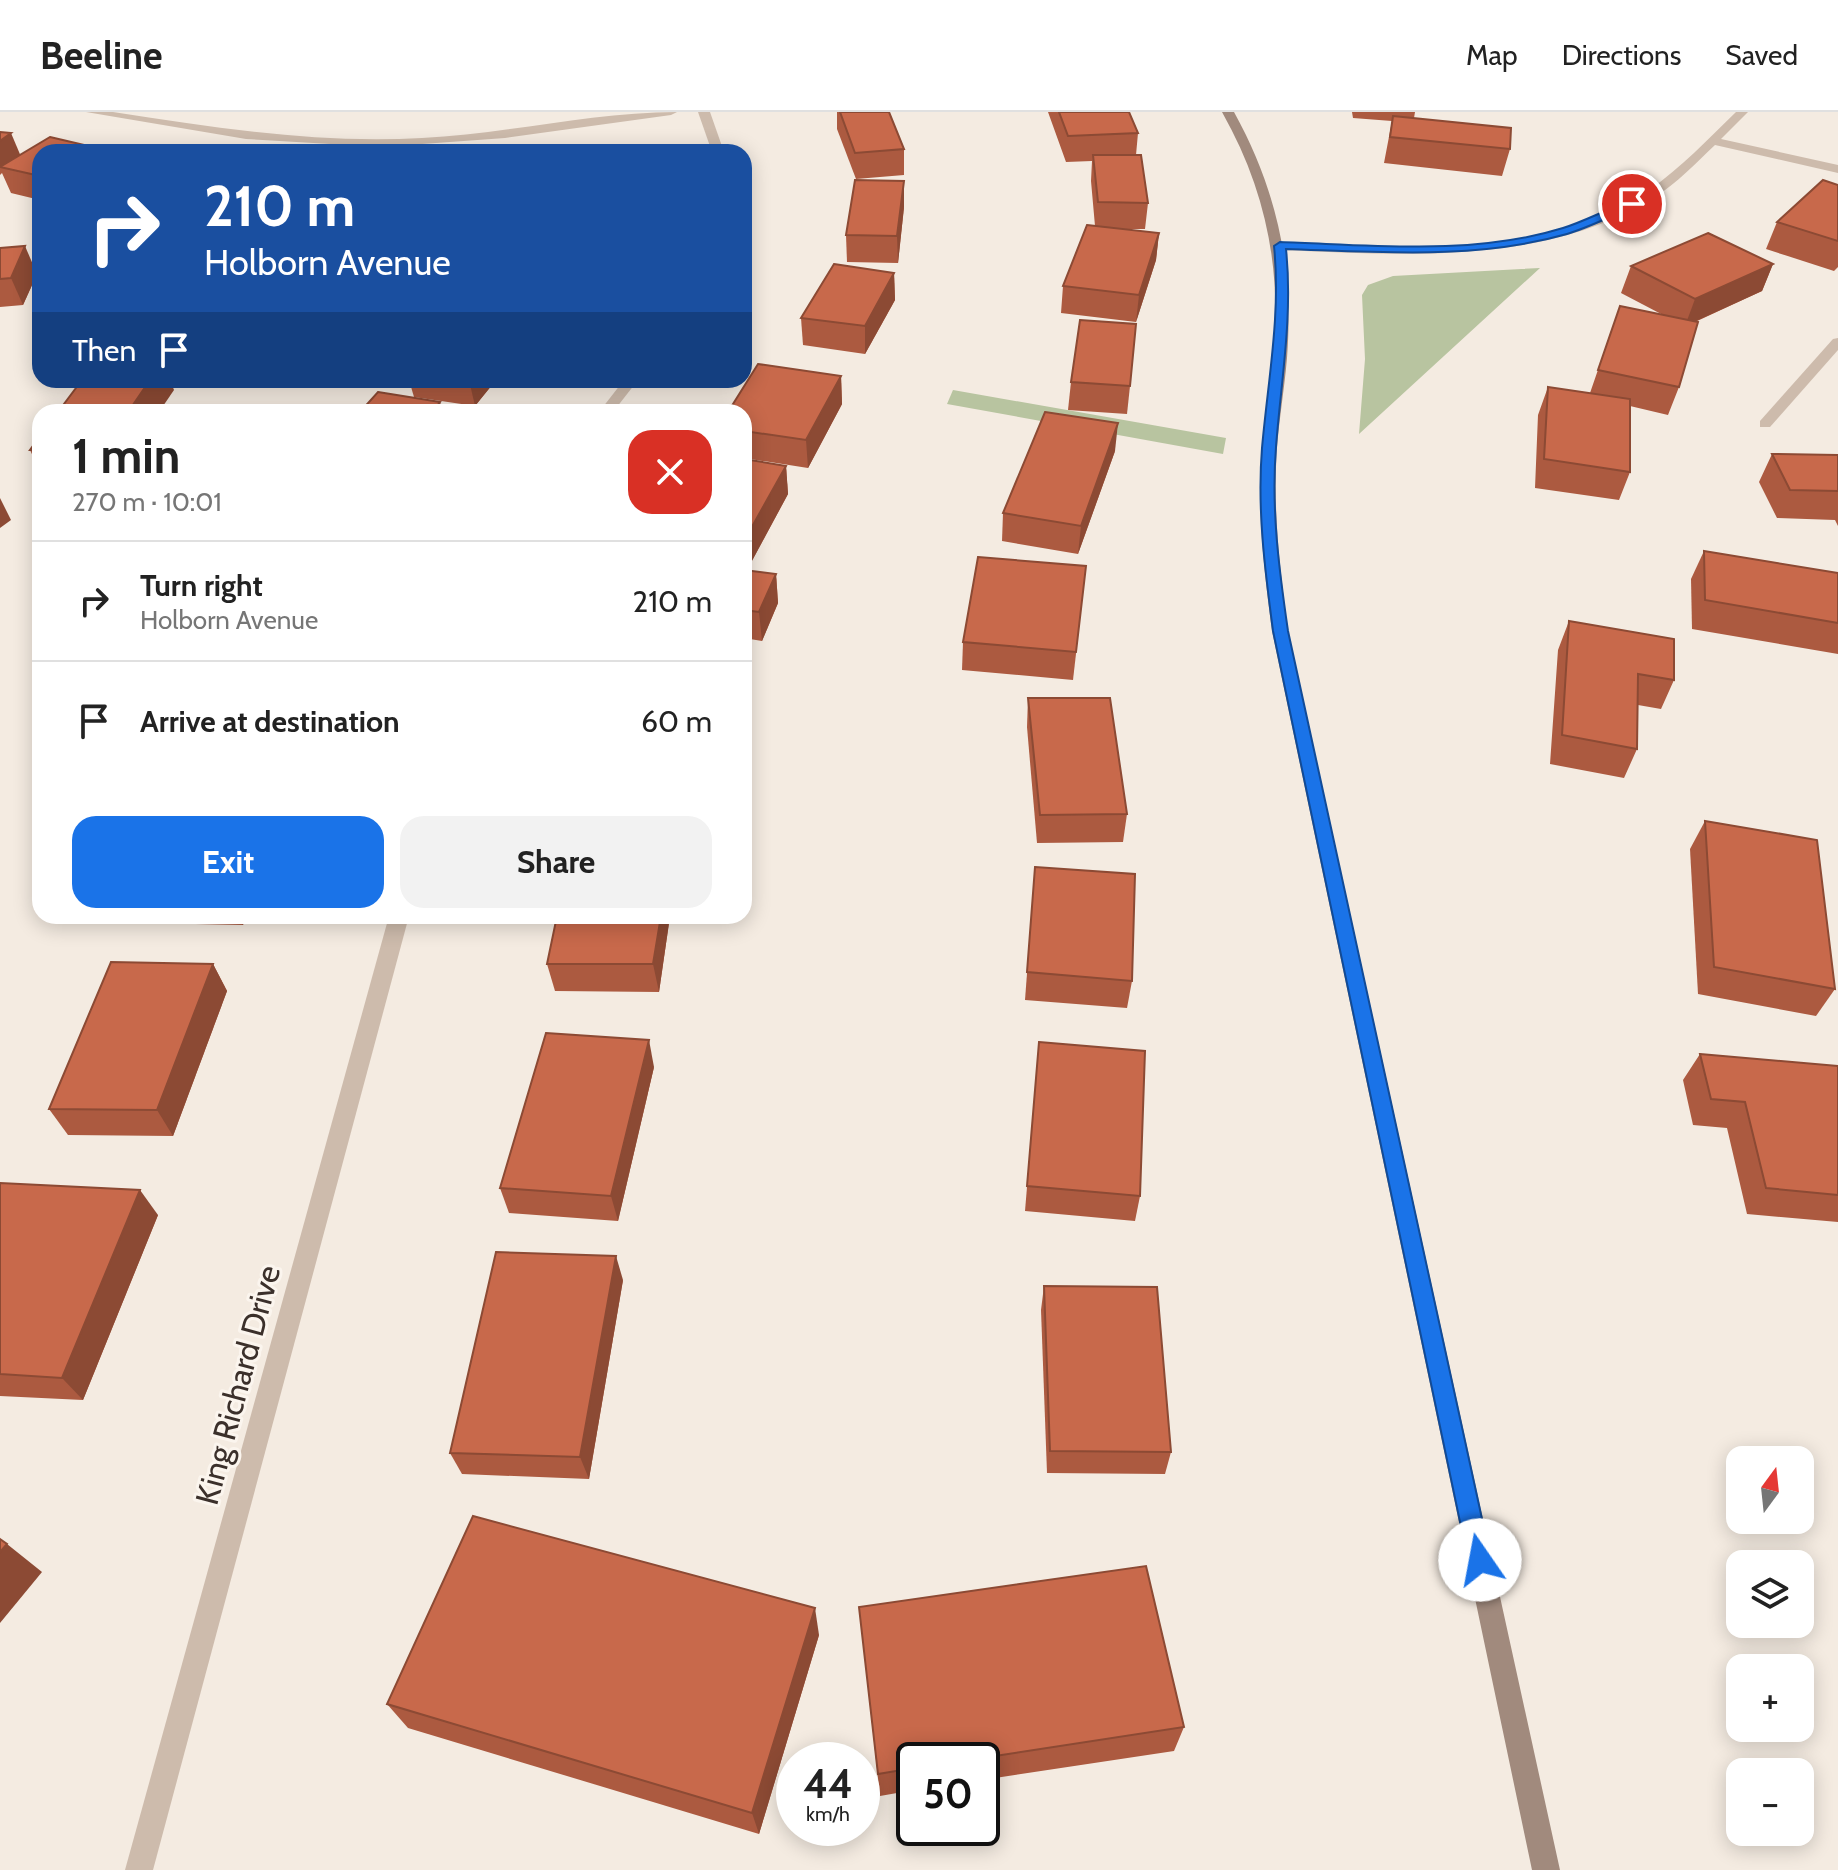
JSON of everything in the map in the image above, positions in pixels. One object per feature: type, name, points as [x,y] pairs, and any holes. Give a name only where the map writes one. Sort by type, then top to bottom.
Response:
[{"type":"main road","points":[[1228,112],[1266,188],[1283,270],[1280,355],[1269,448],[1267,531],[1280,631],[1546,1870]]},
{"type":"street","points":[[92,112],[274,139],[340,143],[473,138],[671,112]]},
{"type":"street","points":[[704,112],[715,144]]},
{"type":"street","points":[[1280,246],[1401,250],[1460,248],[1515,242],[1565,231],[1612,214],[1651,194],[1742,112]]},
{"type":"street","points":[[1712,141],[1838,169]]},
{"type":"street","points":[[1765,424],[1838,342]]},
{"type":"street","points":[[612,404],[625,388]]},
{"type":"street","name":"King Richard Drive","points":[[139,1870],[397,924]]},
{"type":"green space","points":[[1540,268],[1359,434],[1365,359],[1362,295],[1368,285],[1393,276]]},
{"type":"green space","points":[[953,390],[1226,438],[1223,454],[947,404]]},
{"type":"building","points":[[840,112],[889,112],[904,149],[855,153]]},
{"type":"building","points":[[1059,112],[1129,112],[1138,133],[1068,136]]},
{"type":"building","points":[[1393,116],[1511,128],[1510,149],[1390,137]]},
{"type":"building","points":[[0,132],[11,133],[0,141]]},
{"type":"building","points":[[50,137],[80,144],[38,144]]},
{"type":"building","points":[[32,148],[32,174],[0,167]]},
{"type":"building","points":[[1093,155],[1141,155],[1148,203],[1098,202]]},
{"type":"building","points":[[855,180],[904,181],[897,236],[846,235]]},
{"type":"building","points":[[1823,180],[1838,185],[1838,241],[1777,222]]},
{"type":"building","points":[[1087,225],[1159,233],[1139,295],[1063,286]]},
{"type":"building","points":[[1708,233],[1773,264],[1695,299],[1631,266]]},
{"type":"building","points":[[25,246],[11,278],[0,279],[0,248]]},
{"type":"building","points":[[834,264],[894,273],[865,326],[801,318]]},
{"type":"building","points":[[1620,306],[1698,322],[1679,387],[1598,370]]},
{"type":"building","points":[[1080,320],[1136,324],[1130,386],[1071,382]]},
{"type":"building","points":[[758,364],[841,376],[806,440],[752,432],[752,404],[733,404],[743,388],[752,388],[752,374]]},
{"type":"building","points":[[1548,387],[1630,399],[1630,472],[1544,459]]},
{"type":"building","points":[[76,388],[144,388],[134,404],[64,404]]},
{"type":"building","points":[[378,392],[440,402],[438,404],[367,404]]},
{"type":"building","points":[[1045,412],[1118,423],[1081,526],[1003,513]]},
{"type":"building","points":[[1772,454],[1838,455],[1838,491],[1790,490]]},
{"type":"building","points":[[752,460],[786,466],[752,527]]},
{"type":"building","points":[[1704,551],[1838,573],[1838,623],[1705,600]]},
{"type":"building","points":[[978,557],[1086,566],[1076,652],[963,642]]},
{"type":"building","points":[[752,571],[776,574],[759,612],[752,611]]},
{"type":"building","points":[[1569,621],[1674,639],[1674,680],[1638,674],[1637,749],[1562,735]]},
{"type":"building","points":[[1028,698],[1110,698],[1127,814],[1040,815]]},
{"type":"building","points":[[1705,821],[1817,840],[1835,989],[1714,967]]},
{"type":"building","points":[[1035,867],[1135,874],[1132,981],[1027,972]]},
{"type":"building","points":[[555,924],[660,924],[653,964],[547,964]]},
{"type":"building","points":[[111,962],[213,964],[157,1110],[49,1109]]},
{"type":"building","points":[[546,1033],[649,1040],[611,1196],[500,1188]]},
{"type":"building","points":[[1039,1042],[1145,1051],[1140,1196],[1027,1186]]},
{"type":"building","points":[[1700,1054],[1838,1066],[1838,1195],[1766,1188],[1745,1102],[1711,1099]]},
{"type":"building","points":[[0,1183],[140,1190],[62,1378],[0,1374]]},
{"type":"building","points":[[496,1252],[616,1256],[580,1457],[450,1453]]},
{"type":"building","points":[[1044,1286],[1157,1287],[1171,1452],[1050,1451]]},
{"type":"building","points":[[473,1516],[815,1608],[752,1813],[387,1704]]},
{"type":"building","points":[[0,1539],[7,1544],[0,1552]]},
{"type":"building","points":[[1146,1566],[1184,1727],[1000,1755],[1000,1742],[896,1742],[896,1771],[880,1774],[880,1742],[874,1742],[859,1607]]},
{"type":"route","points":[[1480,1560],[1280,631],[1267,531],[1269,448],[1280,355],[1283,270],[1280,246],[1401,250],[1515,242],[1565,231],[1632,204]]}]
